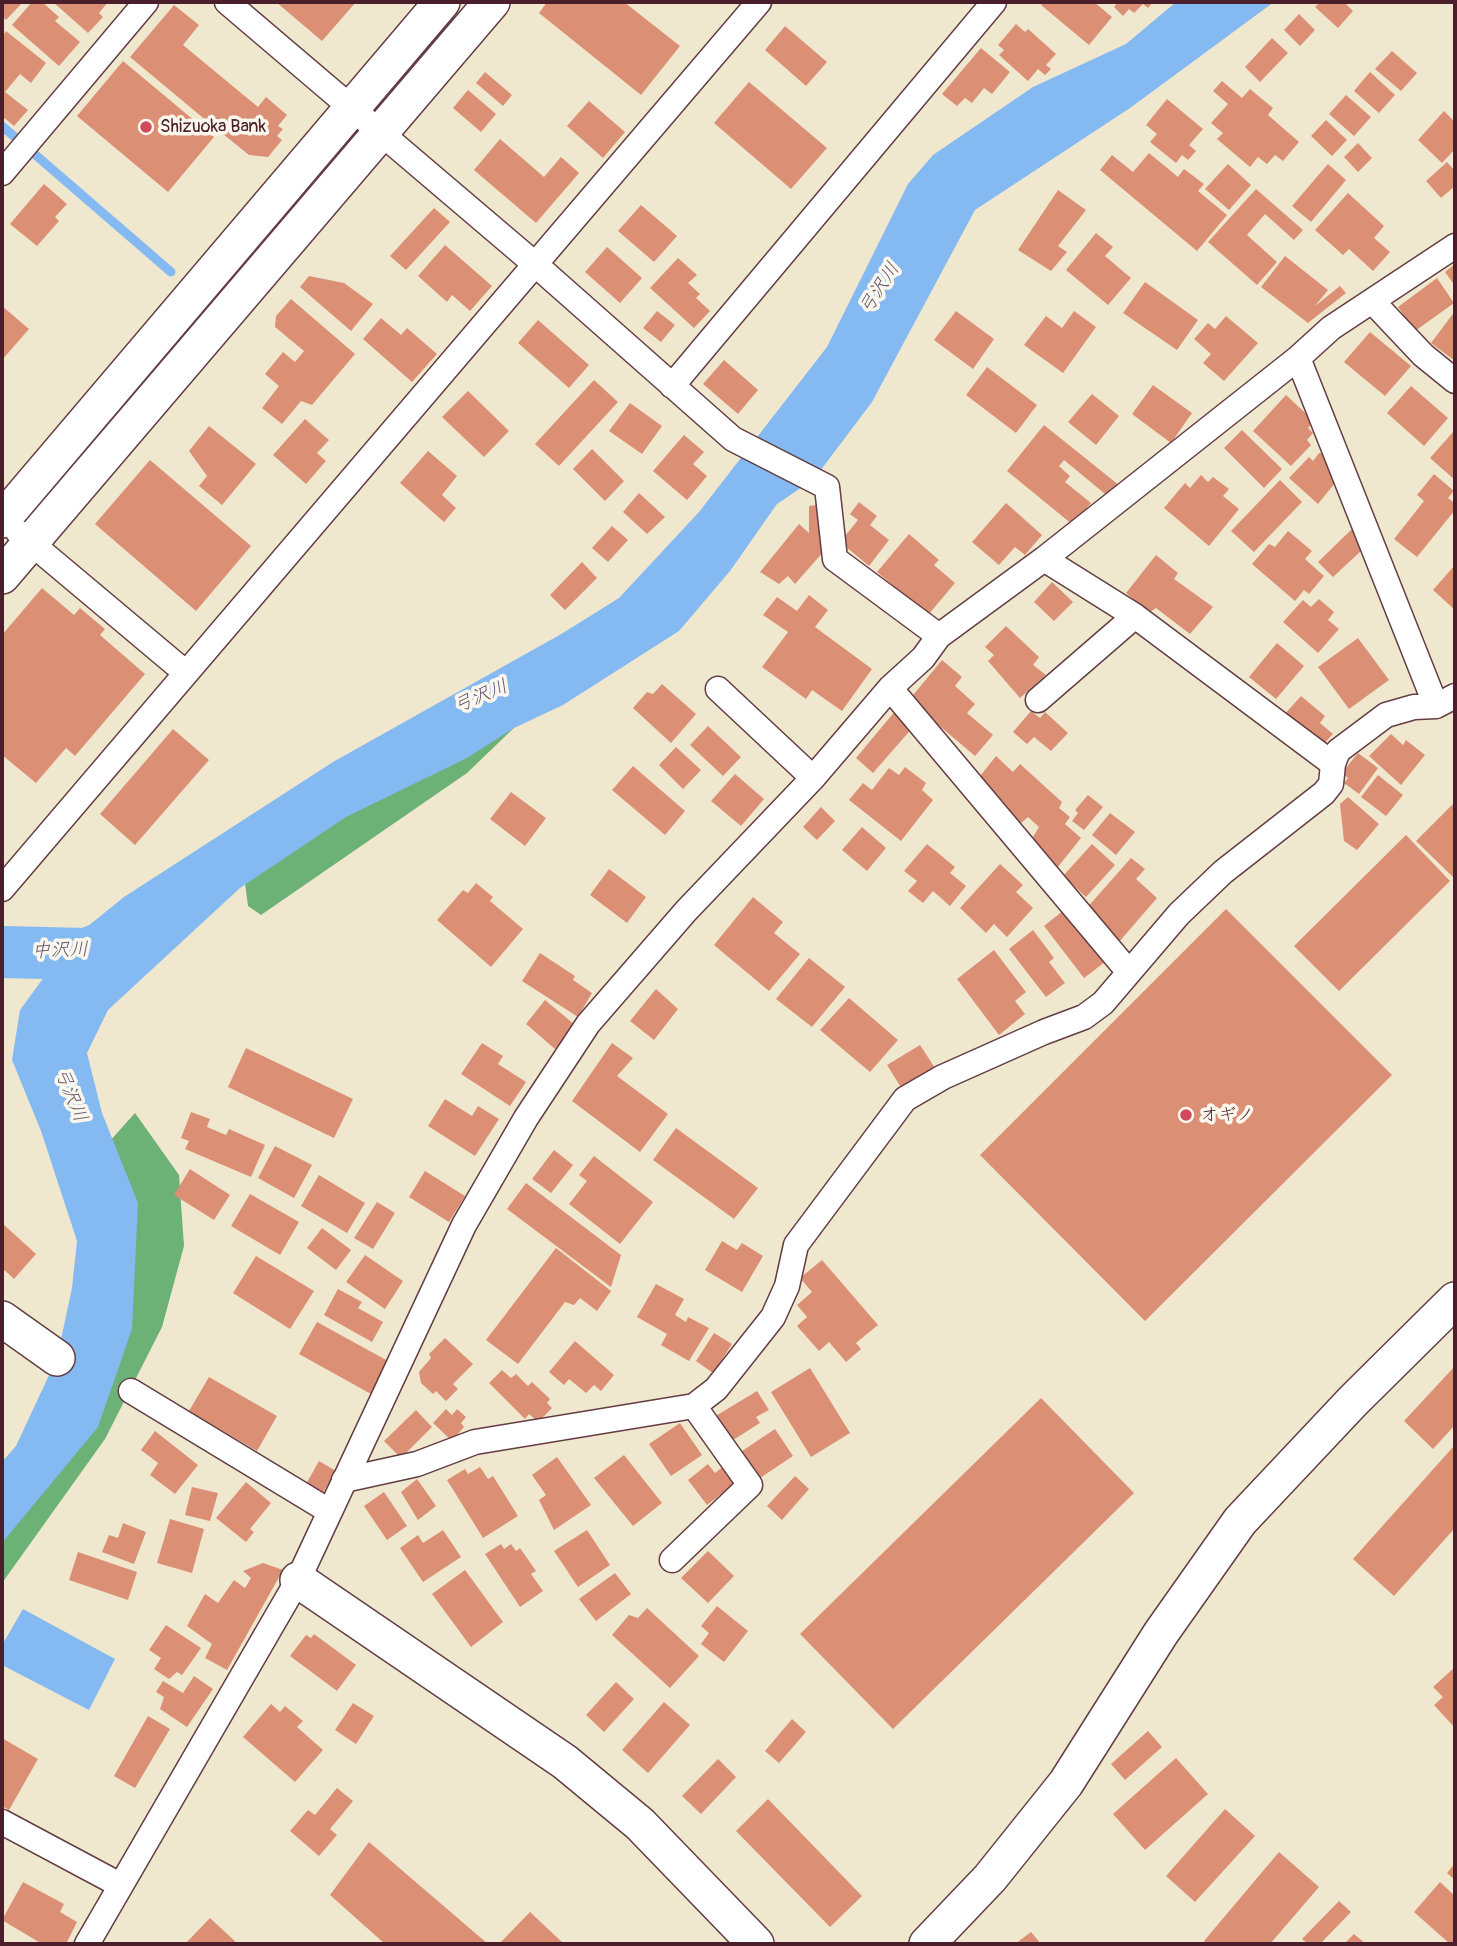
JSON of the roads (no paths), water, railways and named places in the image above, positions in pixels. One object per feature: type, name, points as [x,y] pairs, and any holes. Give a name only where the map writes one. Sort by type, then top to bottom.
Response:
[{"type":"street","points":[[2,173],[146,2]]},
{"type":"street","points":[[227,2],[536,265],[733,439],[827,487],[835,559],[939,636]]},
{"type":"street","points":[[186,673],[2,519],[442,2]]},
{"type":"street","points":[[2,576],[492,2]]},
{"type":"street","points":[[2,889],[759,2]]},
{"type":"street","points":[[672,386],[994,2]]},
{"type":"street","points":[[87,1944],[298,1580],[464,1225],[526,1118],[588,1024],[686,911],[813,778],[890,688],[923,658],[939,636],[1045,559],[1298,358],[1331,328],[1455,246]]},
{"type":"street","points":[[1372,302],[1423,355],[1455,381]]},
{"type":"street","points":[[344,1480],[417,1464],[475,1442],[694,1406],[716,1390],[773,1317],[787,1286],[796,1245],[905,1099],[943,1077],[1084,1017],[1103,1003],[1179,914],[1223,872],[1324,793],[1331,784],[1333,764],[1338,751],[1386,715],[1445,701],[1298,358]]},
{"type":"street","points":[[1045,559],[1135,616],[1333,764]]},
{"type":"street","points":[[1038,701],[1135,616]]},
{"type":"street","points":[[890,688],[1128,971]]},
{"type":"street","points":[[718,689],[813,778]]},
{"type":"street","points":[[927,1944],[990,1878],[1066,1783],[1161,1633],[1240,1521],[1353,1401],[1455,1300]]},
{"type":"street","points":[[2,1319],[57,1358]]},
{"type":"street","points":[[131,1391],[329,1511]]},
{"type":"street","points":[[672,1560],[750,1485],[694,1406]]},
{"type":"street","points":[[298,1580],[565,1762],[640,1824],[756,1944]]},
{"type":"street","points":[[2,1822],[120,1885]]},
{"type":"water","name":"弓沢川","points":[[1176,2],[1274,2],[1130,108],[975,210],[872,402],[814,479],[777,504],[730,571],[679,631],[563,705],[514,728],[467,758],[346,817],[240,888],[108,1010],[87,1053],[102,1113],[138,1203],[132,1329],[98,1427],[2,1543],[2,1462],[16,1446],[57,1358],[72,1288],[77,1241],[41,1131],[12,1060],[20,1010],[72,939],[124,897],[333,762],[563,633],[619,598],[699,512],[827,347],[908,184],[933,155],[1033,87],[1126,44]]},
{"type":"water","points":[[23,1609],[115,1659],[89,1710],[2,1665],[2,1645]]},
{"type":"waterway","points":[[2,126],[171,272]]},
{"type":"waterway","name":"中沢川","points":[[2,952],[87,954],[128,938]]},
{"type":"place","name":"Shizuoka Bank","points":[[146,127]]},
{"type":"place","name":"オギノ","points":[[1186,1115]]}]
